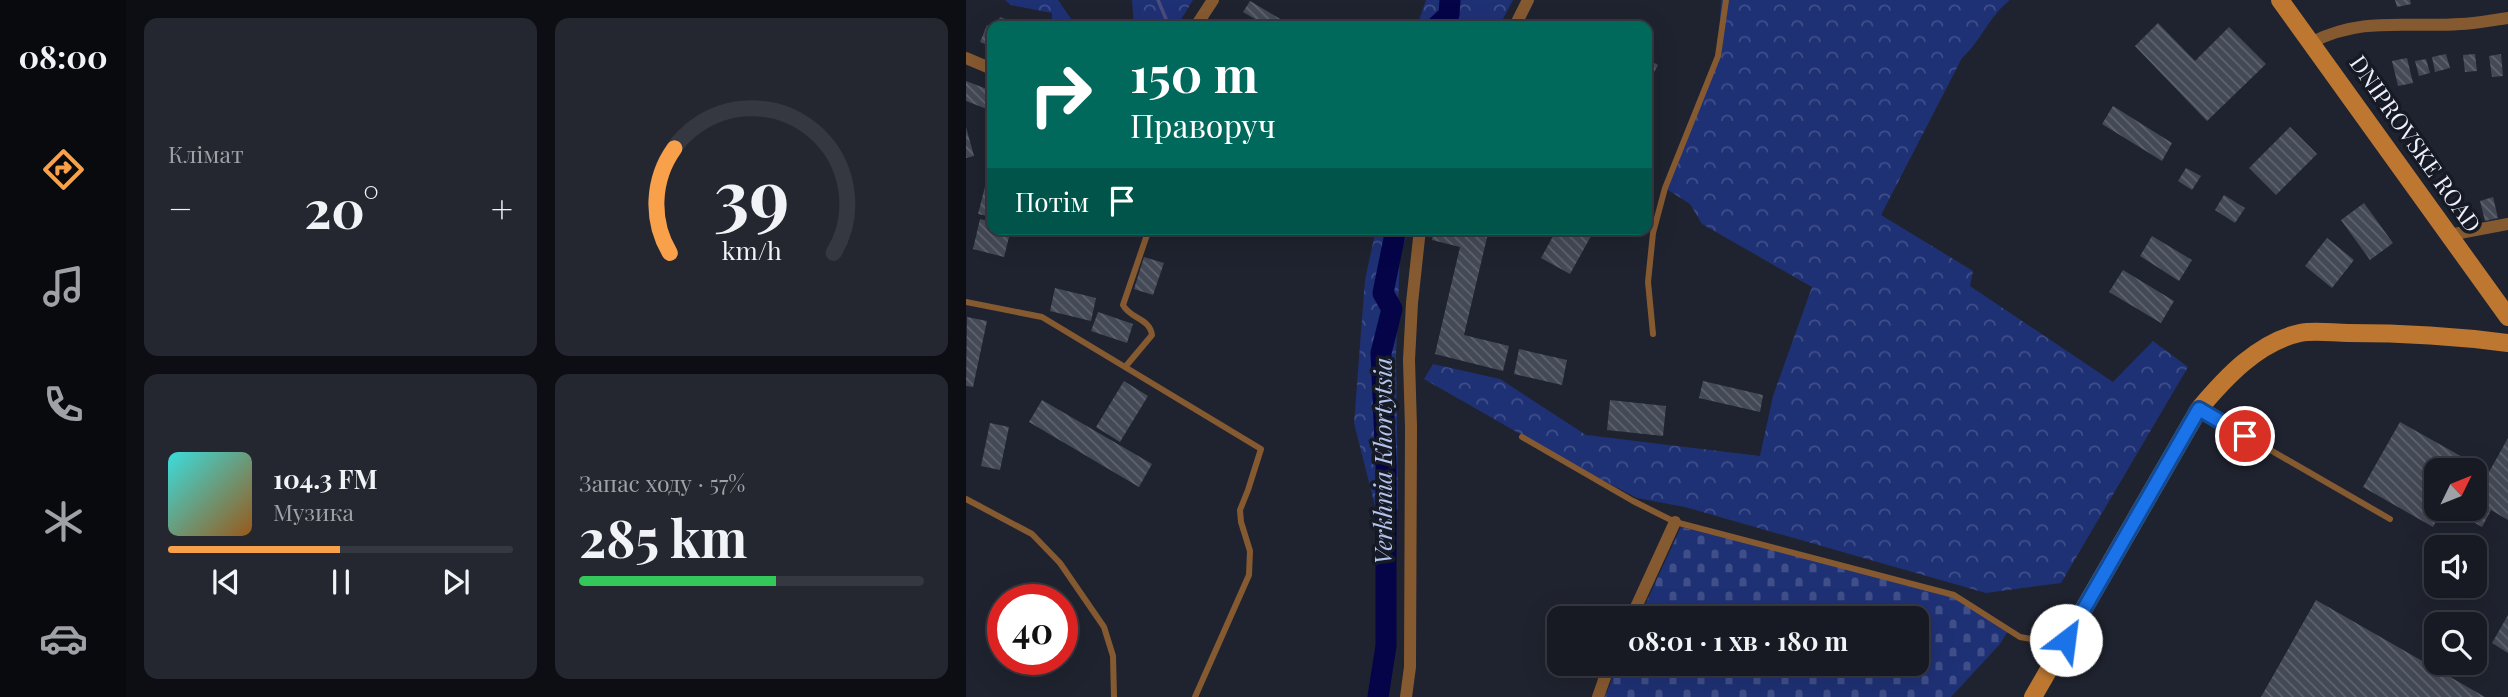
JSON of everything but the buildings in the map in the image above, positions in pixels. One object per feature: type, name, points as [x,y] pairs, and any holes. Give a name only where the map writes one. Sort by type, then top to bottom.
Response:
[{"type":"street","points":[[1199,21],[1213,0]]},
{"type":"street","points":[[1517,21],[1528,0]]},
{"type":"street","name":"DNIPROVSKE ROAD","points":[[2280,0],[2508,317]]},
{"type":"street","points":[[2312,42],[2334,31],[2355,27],[2382,24],[2461,24],[2508,18]]},
{"type":"street","points":[[966,58],[987,67]]},
{"type":"street","points":[[2449,235],[2508,224]]},
{"type":"street","points":[[1406,697],[1410,667],[1409,360],[1419,235]]},
{"type":"street","points":[[2033,697],[2199,409],[2230,373],[2247,360],[2267,346],[2301,333],[2394,333],[2508,343]]},
{"type":"street","points":[[1636,606],[1675,522]]},
{"type":"street","points":[[1598,697],[1605,676]]},
{"type":"lane","points":[[1653,334],[1648,282],[1653,233],[1665,188],[1718,56],[1726,0]]},
{"type":"lane","points":[[1126,366],[1152,335],[1148,323],[1126,310],[1124,305],[1147,235]]},
{"type":"lane","points":[[966,302],[1042,317],[1261,449],[1240,510],[1250,551],[1249,575],[1195,697]]},
{"type":"lane","points":[[2199,409],[2390,519]]},
{"type":"lane","points":[[1522,436],[1633,501],[1675,522],[1954,595],[2020,637],[2048,642],[2066,640]]},
{"type":"lane","points":[[966,499],[1032,534],[1060,563],[1104,627],[1113,656],[1114,697]]},
{"type":"green space","points":[[1005,0],[1058,0],[1073,21],[1052,21],[1052,13],[1011,5]]},
{"type":"green space","points":[[1132,0],[1193,0],[1180,21],[1134,21]]},
{"type":"green space","points":[[1426,0],[1513,0],[1502,21],[1419,21]]},
{"type":"green space","points":[[1721,0],[2010,0],[1996,13],[1962,58],[1881,215],[1973,271],[1970,286],[2113,382],[2153,341],[2188,367],[2061,583],[1986,593],[1685,507],[1637,498],[1424,379],[1433,364],[1500,379],[1586,435],[1760,456],[1773,396],[1812,287],[1702,224],[1690,204],[1665,188],[1718,56]]},
{"type":"green space","points":[[1375,235],[1407,235],[1400,254],[1396,353],[1398,509],[1376,510],[1354,423],[1365,280]]},
{"type":"green space","points":[[1681,527],[1954,595],[2008,631],[2000,644],[1951,697],[1605,697],[1613,676],[1929,676],[1929,606],[1645,606]]},
{"type":"waterway","points":[[1158,0],[1167,21]]},
{"type":"waterway","name":"Verkhnia Khortytsia","points":[[1442,21],[1449,15],[1450,0]]},
{"type":"waterway","name":"Verkhnia Khortytsia","points":[[1378,697],[1386,646],[1386,465],[1381,353],[1392,309],[1383,293],[1395,235]]},
{"type":"route","points":[[2066,640],[2199,409],[2245,436]]}]
